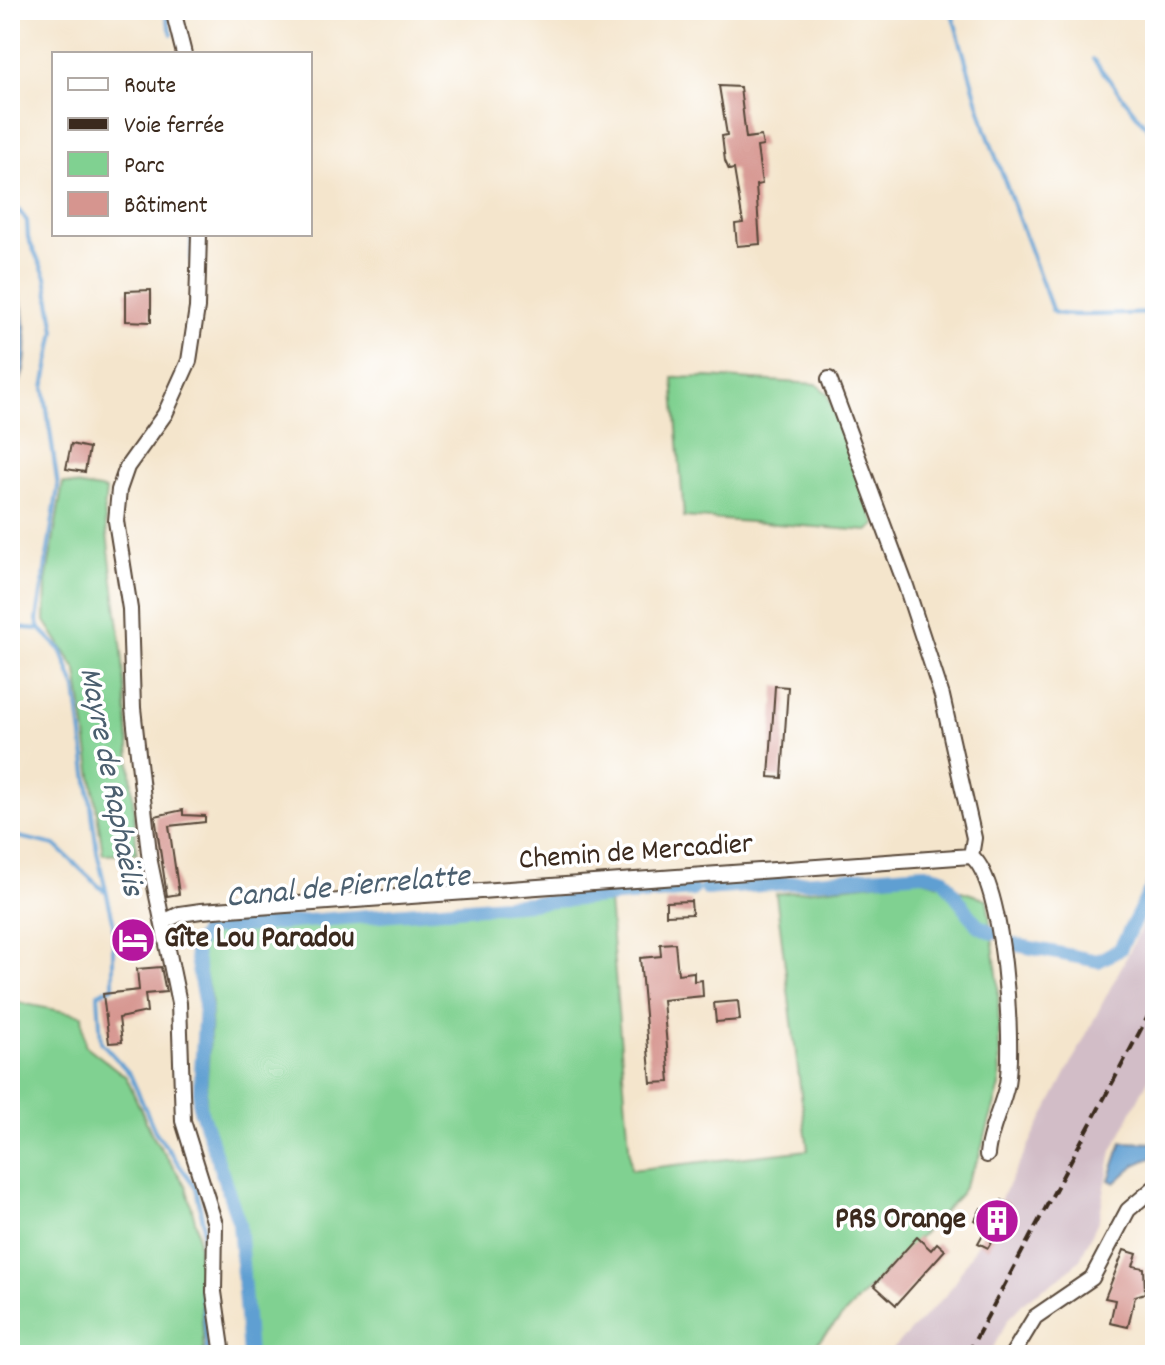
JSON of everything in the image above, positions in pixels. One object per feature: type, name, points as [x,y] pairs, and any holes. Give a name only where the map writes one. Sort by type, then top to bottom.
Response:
[{"type":"street","points":[[173,10],[184,52]]},
{"type":"street","points":[[199,236],[197,308],[189,361],[165,414],[127,467],[119,490],[116,521],[130,609],[133,708],[147,833],[179,1003],[183,1121],[215,1224],[214,1292],[223,1355]]},
{"type":"street","points":[[829,379],[906,586],[942,696],[974,838],[971,856],[980,867],[989,889],[1010,1014],[1007,1082],[988,1140],[987,1155]]},
{"type":"street","name":"Chemin de Mercadier","points":[[163,922],[180,914],[201,911],[971,856]]},
{"type":"street","points":[[1012,1355],[1035,1317],[1092,1278],[1128,1210],[1155,1187]]},
{"type":"shaded area","points":[[1155,902],[1155,1066],[1112,1151],[1099,1219],[1080,1259],[1065,1274],[1026,1300],[1009,1318],[989,1355],[886,1355],[948,1293],[978,1243]]},
{"type":"green space","points":[[707,377],[816,384],[827,393],[876,525],[868,531],[684,517],[673,378]]},
{"type":"green space","points":[[63,483],[106,490],[104,511],[122,651],[137,853],[103,854],[77,671],[45,621],[46,582]]},
{"type":"green space","points":[[920,878],[987,899],[998,981],[1000,1086],[979,1157],[960,1195],[805,1355],[253,1355],[248,1331],[243,1220],[205,1108],[212,1004],[199,948],[214,934],[609,901],[631,1170],[808,1150],[776,894]]},
{"type":"green space","points":[[10,1001],[82,1015],[85,1045],[126,1077],[152,1135],[186,1186],[197,1228],[204,1355],[10,1355]]},
{"type":"water","points":[[10,268],[21,299],[26,353],[24,370],[10,400]]},
{"type":"water","points":[[1122,1142],[1155,1143],[1155,1156],[1135,1165],[1115,1183],[1109,1180]]},
{"type":"building","points":[[719,86],[740,87],[746,138],[761,136],[763,146],[757,147],[762,184],[756,185],[760,244],[737,246],[735,224],[743,223],[734,169],[729,170],[725,161],[722,136],[727,135]]},
{"type":"building","points":[[151,290],[151,322],[126,321],[126,291]]},
{"type":"building","points":[[71,444],[89,448],[85,472],[66,469]]},
{"type":"building","points":[[775,686],[788,687],[782,778],[769,777]]},
{"type":"building","points":[[183,810],[183,815],[205,816],[205,822],[169,826],[179,894],[167,896],[155,816]]},
{"type":"building","points":[[691,901],[692,914],[666,915],[666,902]]},
{"type":"building","points":[[675,943],[678,974],[694,972],[694,981],[702,980],[703,996],[663,1000],[670,1082],[651,1083],[640,958],[661,956],[660,944]]},
{"type":"building","points":[[161,967],[166,992],[145,994],[147,1012],[119,1018],[122,1042],[109,1043],[103,994],[139,990],[137,969]]},
{"type":"building","points":[[738,1001],[740,1020],[716,1022],[714,1003]]},
{"type":"building","name":"PRS Orange","points":[[1002,1200],[1012,1205],[988,1248],[978,1243],[987,1227],[975,1220],[981,1208],[994,1215]]},
{"type":"building","points":[[917,1237],[931,1250],[937,1243],[945,1250],[896,1305],[874,1285]]},
{"type":"building","points":[[1124,1250],[1137,1254],[1133,1266],[1144,1268],[1145,1293],[1135,1296],[1128,1327],[1110,1323],[1115,1300],[1105,1298]]},
{"type":"waterway","points":[[164,10],[172,34]]},
{"type":"waterway","points":[[951,10],[986,130],[1053,312],[1085,315],[1155,313]]},
{"type":"waterway","points":[[1093,59],[1155,138]]},
{"type":"waterway","name":"Mayre de Raphaëlis","points":[[10,199],[27,221],[28,238],[46,277],[55,331],[44,388],[58,487],[37,620],[40,629],[61,650],[76,689],[97,852],[113,920],[113,987],[98,994],[101,1042],[130,1074],[155,1131],[196,1188],[203,1222],[201,1288],[208,1355]]},
{"type":"waterway","points":[[191,236],[191,264]]},
{"type":"waterway","points":[[10,627],[40,629]]},
{"type":"waterway","points":[[10,835],[55,845],[104,891]]},
{"type":"waterway","name":"Canal de Pierrelatte","points":[[706,889],[924,873],[943,878],[977,925],[993,933]]},
{"type":"waterway","name":"Canal de Pierrelatte","points":[[1011,944],[1098,961],[1120,949],[1155,881]]},
{"type":"waterway","name":"Canal de Pierrelatte","points":[[249,1355],[239,1223],[199,1106],[205,1005],[194,948],[207,929],[692,890]]},
{"type":"railway","points":[[967,1355],[1155,1003]]},
{"type":"place","name":"Gîte Lou Paradou","points":[[133,940]]},
{"type":"place","name":"PRS Orange","points":[[997,1221]]}]
